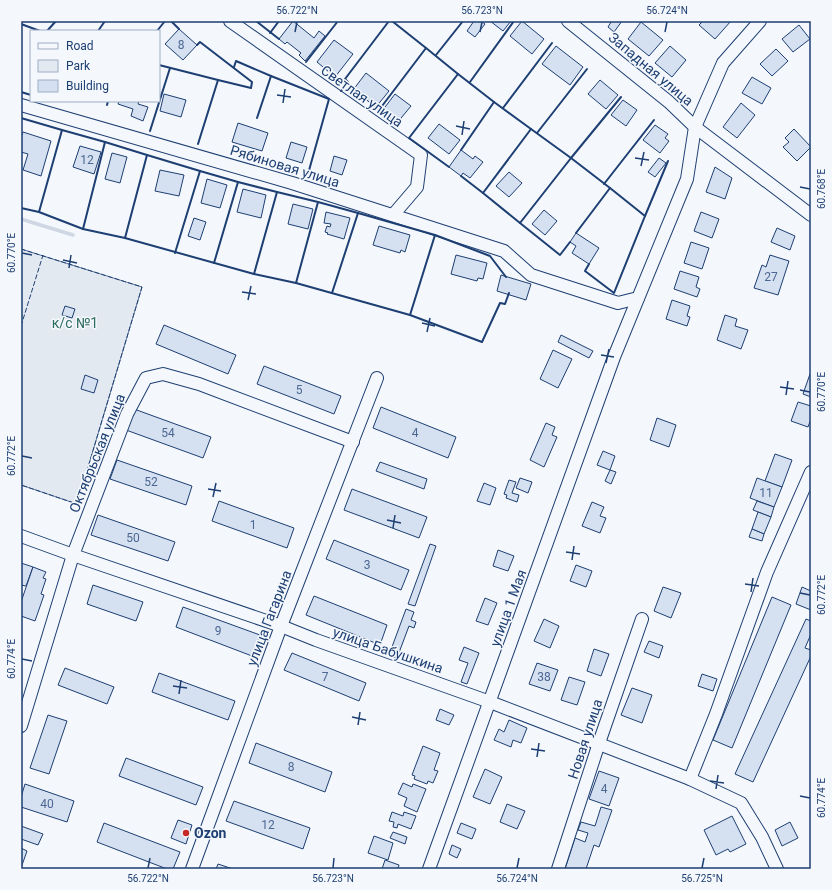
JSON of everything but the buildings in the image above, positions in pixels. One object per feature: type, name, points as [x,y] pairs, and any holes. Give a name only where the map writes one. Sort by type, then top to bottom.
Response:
[{"type":"street","name":"Светлая улица","points":[[230,21],[421,155],[417,187],[393,215]]},
{"type":"street","name":"Западная улица","points":[[568,21],[669,102],[695,127],[811,215]]},
{"type":"street","name":"улица 1 Мая","points":[[429,869],[614,357],[687,179],[695,127],[723,63],[760,21]]},
{"type":"street","name":"Рябиновая улица","points":[[21,105],[292,183],[504,251],[531,275],[618,303],[638,298]]},
{"type":"street","name":"Октябрьская улица","points":[[21,726],[73,555],[127,414],[146,378],[163,374],[199,384],[353,442]]},
{"type":"street","name":"улица Гагарина","points":[[192,869],[281,626],[353,442],[376,378]]},
{"type":"street","points":[[690,779],[716,714],[768,572],[811,472]]},
{"type":"street","name":"улица Бабушкина","points":[[21,536],[281,626],[490,702],[690,779],[742,803],[762,837],[777,869]]},
{"type":"street","name":"Новая улица","points":[[558,869],[599,743],[642,619]]},
{"type":"green space","name":"к/с №1","points":[[21,249],[142,287],[77,504],[21,485]]},
{"type":"waterway","points":[[21,219],[73,235]]},
{"type":"fence","points":[[21,249],[142,287],[77,504],[21,485]]},
{"type":"fence","points":[[21,326],[43,255]]},
{"type":"wall","points":[[48,30],[56,21]]},
{"type":"wall","points":[[99,30],[105,21]]},
{"type":"wall","points":[[158,30],[165,21]]},
{"type":"wall","points":[[171,21],[179,29]]},
{"type":"wall","points":[[256,21],[279,39]]},
{"type":"wall","points":[[270,33],[279,21]]},
{"type":"wall","points":[[306,62],[338,21]]},
{"type":"wall","points":[[341,91],[348,82],[345,79],[389,21]]},
{"type":"wall","points":[[392,21],[426,48]]},
{"type":"wall","points":[[436,55],[463,21]]},
{"type":"wall","points":[[470,82],[514,21]]},
{"type":"wall","points":[[21,24],[37,30]]},
{"type":"wall","points":[[197,45],[200,42],[252,82],[251,88],[218,80],[198,144]]},
{"type":"wall","points":[[503,108],[552,43]]},
{"type":"wall","points":[[379,110],[426,48],[458,74]]},
{"type":"wall","points":[[234,67],[236,61],[271,76]]},
{"type":"wall","points":[[160,65],[218,80]]},
{"type":"wall","points":[[160,100],[170,68]]},
{"type":"wall","points":[[537,133],[587,69]]},
{"type":"wall","points":[[449,167],[409,138],[458,74],[494,102],[461,150]]},
{"type":"wall","points":[[257,118],[271,76],[329,99],[308,174]]},
{"type":"wall","points":[[21,92],[30,95]]},
{"type":"wall","points":[[520,223],[483,193],[531,129],[571,158],[621,97]]},
{"type":"wall","points":[[150,131],[159,102]]},
{"type":"wall","points":[[494,102],[531,129]]},
{"type":"wall","points":[[21,118],[62,130],[39,212]]},
{"type":"wall","points":[[604,184],[654,120]]},
{"type":"wall","points":[[62,130],[147,155],[125,238]]},
{"type":"wall","points":[[83,229],[105,142]]},
{"type":"wall","points":[[147,155],[200,171],[175,253]]},
{"type":"wall","points":[[570,242],[560,255],[520,223],[571,158],[610,188]]},
{"type":"wall","points":[[645,216],[668,161]]},
{"type":"wall","points":[[200,171],[238,182],[214,263]]},
{"type":"wall","points":[[461,176],[483,193]]},
{"type":"wall","points":[[238,182],[277,192],[254,274]]},
{"type":"wall","points":[[576,233],[610,188],[645,216],[614,293],[585,271],[589,264]]},
{"type":"wall","points":[[277,192],[318,202],[296,283]]},
{"type":"wall","points":[[318,202],[358,213],[332,293]]},
{"type":"wall","points":[[21,208],[39,212],[83,229],[125,238],[410,315],[482,342],[500,303],[505,304],[509,293]]},
{"type":"wall","points":[[358,213],[435,235],[490,256],[506,277]]},
{"type":"wall","points":[[410,315],[435,235]]},
{"type":"place","name":"Ozon","points":[[186,833]]}]
